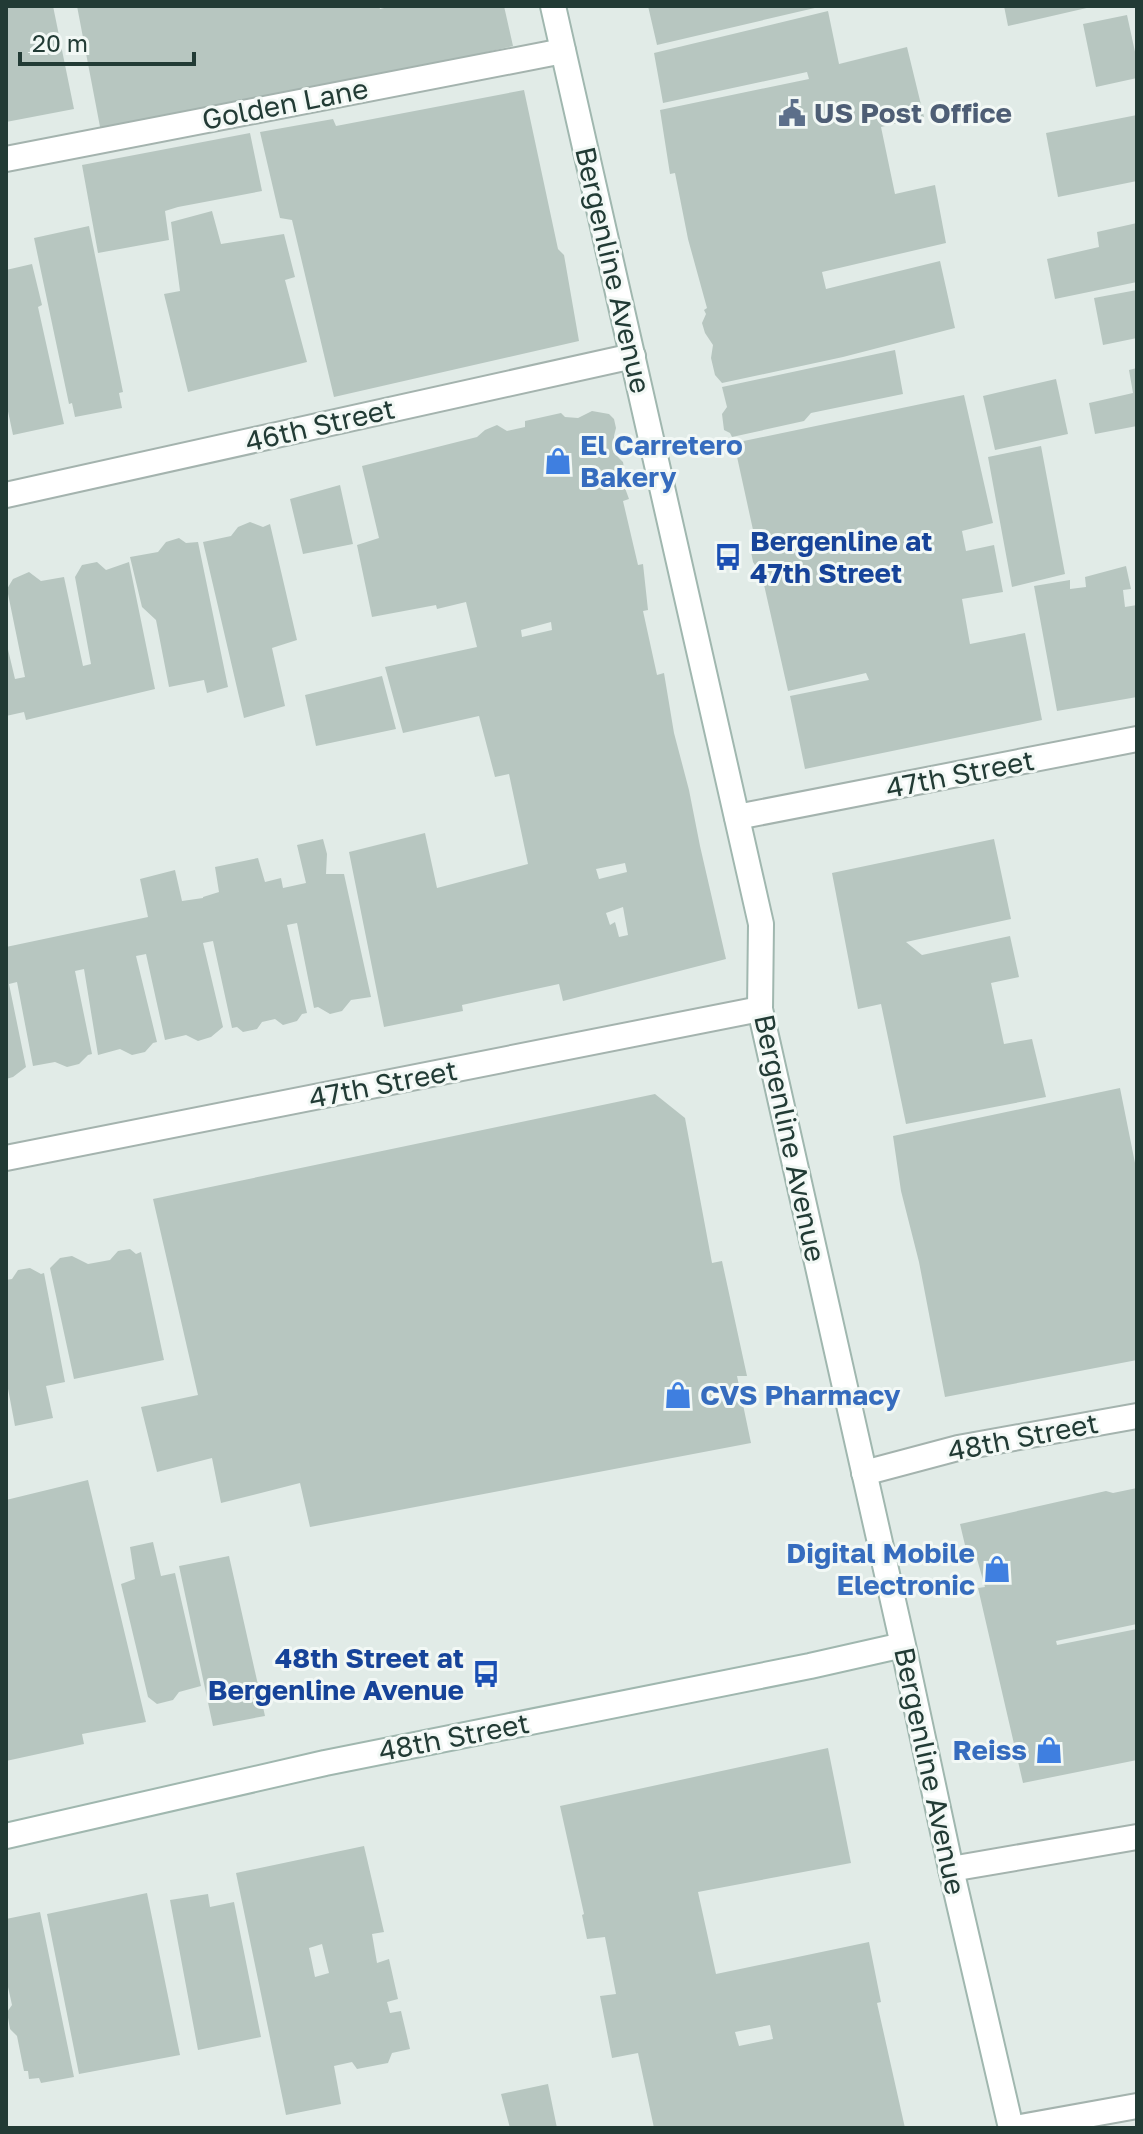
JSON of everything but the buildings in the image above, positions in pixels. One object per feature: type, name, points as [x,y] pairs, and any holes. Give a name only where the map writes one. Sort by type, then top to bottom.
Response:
[{"type":"street","name":"Bergenline Avenue","points":[[553,6],[761,924],[760,1009],[951,1869],[1013,2128]]},
{"type":"street","name":"Golden Lane","points":[[6,159],[563,51]]},
{"type":"street","name":"46th Street","points":[[6,495],[633,356]]},
{"type":"street","name":"47th Street","points":[[737,817],[1137,739]]},
{"type":"street","name":"47th Street","points":[[6,1158],[760,1009]]},
{"type":"street","name":"48th Street","points":[[864,1473],[958,1448],[1137,1416]]},
{"type":"street","name":"48th Street","points":[[6,1836],[325,1763],[903,1645]]},
{"type":"street","points":[[951,1869],[1137,1837]]},
{"type":"street","points":[[1013,2128],[1137,2106]]},
{"type":"place","name":"US Post Office","points":[[792,113]]},
{"type":"place","name":"El Carretero Bakery","points":[[558,461]]},
{"type":"place","name":"Bergenline at 47th Street","points":[[728,557]]},
{"type":"place","name":"CVS Pharmacy","points":[[678,1395]]},
{"type":"place","name":"Digital Mobile Electronic","points":[[997,1569]]},
{"type":"place","name":"48th Street at Bergenline Avenue","points":[[486,1674]]},
{"type":"place","name":"Reiss","points":[[1049,1750]]}]
